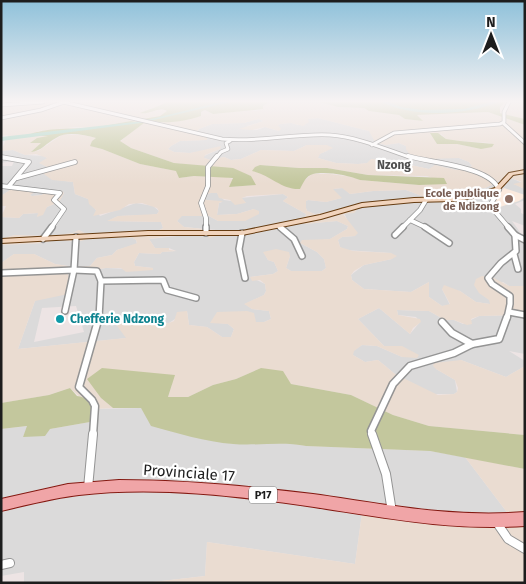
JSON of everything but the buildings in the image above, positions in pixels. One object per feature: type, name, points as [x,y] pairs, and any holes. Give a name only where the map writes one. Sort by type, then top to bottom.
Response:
[{"type":"main road","name":"Provinciale 17","points":[[1,505],[88,488],[145,485],[204,488],[437,518],[525,519]]},
{"type":"street","points":[[174,129],[232,140],[326,135],[344,138],[423,161],[480,174],[493,180],[499,188]]},
{"type":"street","points":[[372,145],[394,133],[435,129]]},
{"type":"street","points":[[510,129],[525,143]]},
{"type":"street","points":[[206,233],[206,218],[201,203],[208,186],[208,167],[221,152],[228,149],[226,143],[232,140]]},
{"type":"street","points":[[1,157],[29,162],[9,186]]},
{"type":"street","points":[[16,178],[74,162]]},
{"type":"street","points":[[525,171],[511,174],[499,188],[492,202],[492,208],[515,235],[525,240]]},
{"type":"street","points":[[1,186],[60,193],[54,200],[64,209],[44,239]]},
{"type":"street","points":[[1,241],[148,233],[242,233],[279,226],[362,205],[468,198],[499,188]]},
{"type":"street","points":[[395,235],[420,210],[426,200]]},
{"type":"street","points":[[410,220],[426,227],[449,243]]},
{"type":"street","points":[[279,226],[294,239],[302,256]]},
{"type":"street","points":[[242,233],[239,241],[244,278]]},
{"type":"street","points":[[392,513],[386,474],[371,431],[397,379],[410,366],[454,353],[472,344],[499,338],[512,298],[491,284],[488,278],[501,263],[514,254],[517,248],[515,235]]},
{"type":"street","points":[[64,311],[74,270],[76,238]]},
{"type":"street","points":[[514,254],[518,269]]},
{"type":"street","points":[[1,273],[74,270],[96,272],[101,281],[96,331],[79,387],[81,392],[94,401],[96,406],[88,488]]},
{"type":"street","points":[[101,281],[162,280],[165,282],[167,290],[196,298]]},
{"type":"street","points":[[509,312],[525,315]]},
{"type":"street","points":[[442,322],[452,334],[472,344]]},
{"type":"street","points":[[496,520],[508,538],[525,549]]},
{"type":"shaded area","points":[[1,129],[55,129],[38,131],[35,136],[47,135],[48,137],[37,138],[42,143],[32,151],[38,151],[62,135],[82,135],[97,138],[92,141],[91,146],[140,164],[177,171],[179,178],[194,176],[233,179],[230,187],[255,185],[251,176],[235,170],[174,163],[131,148],[120,142],[134,129],[199,129],[197,132],[207,136],[207,140],[180,141],[168,149],[174,152],[190,153],[221,146],[220,149],[205,155],[204,158],[211,160],[224,157],[231,160],[241,159],[261,150],[294,151],[307,145],[327,145],[333,148],[320,154],[318,158],[336,163],[367,163],[371,159],[392,161],[429,169],[435,165],[456,170],[467,169],[472,166],[469,162],[459,158],[427,159],[410,155],[406,146],[399,143],[385,145],[375,142],[369,131],[362,129],[525,129],[525,189],[513,184],[522,182],[506,176],[485,188],[453,189],[441,196],[427,198],[406,190],[350,194],[342,188],[333,189],[342,198],[326,202],[308,200],[306,201],[306,208],[307,211],[315,214],[336,211],[348,206],[356,207],[357,210],[354,213],[343,214],[358,233],[355,236],[342,237],[338,240],[340,247],[353,251],[391,253],[397,256],[392,259],[364,265],[354,271],[351,275],[352,280],[364,289],[411,292],[429,282],[429,297],[442,306],[450,304],[442,289],[444,285],[460,291],[476,302],[490,304],[489,300],[479,293],[474,285],[476,279],[482,276],[492,277],[509,286],[525,286],[525,315],[479,316],[471,319],[472,324],[467,325],[454,320],[445,320],[429,311],[397,310],[398,315],[420,319],[421,322],[413,328],[410,334],[379,308],[358,319],[384,346],[402,346],[419,355],[417,358],[402,357],[377,346],[362,345],[354,351],[353,355],[365,362],[378,360],[395,374],[438,395],[454,394],[458,388],[455,380],[436,369],[433,366],[434,363],[461,360],[506,377],[525,366],[525,435],[429,426],[393,415],[351,395],[291,384],[261,368],[236,379],[213,385],[188,397],[168,397],[172,385],[102,368],[101,398],[113,408],[93,409],[70,388],[49,395],[1,403],[1,263],[14,254],[34,254],[55,264],[74,267],[90,266],[97,258],[112,255],[117,250],[137,243],[133,238],[96,237],[77,242],[59,239],[43,243],[1,245],[1,239],[15,235],[50,236],[73,233],[79,230],[88,235],[158,231],[163,228],[161,222],[107,221],[118,216],[157,214],[159,211],[157,208],[142,203],[129,204],[120,210],[93,216],[96,210],[89,204],[88,199],[75,194],[73,182],[52,180],[44,174],[43,172],[47,167],[39,163],[47,158],[36,154],[25,155],[13,150],[1,151],[8,135],[1,136]],"holes":[[[441,134],[446,139],[491,143],[481,149],[457,144],[437,144],[434,138]],[[261,165],[327,168],[368,175],[427,176],[447,183],[419,185],[360,180],[353,177],[330,174],[312,174],[304,181],[280,184],[265,174]],[[217,193],[219,198],[230,200],[235,205],[246,203],[242,198],[247,196],[283,194],[288,197],[283,201],[306,214],[304,224],[337,221],[348,226],[347,229],[330,239],[302,240],[300,243],[317,252],[324,259],[326,268],[322,271],[291,271],[286,268],[290,256],[289,252],[276,249],[263,252],[268,260],[274,262],[278,271],[273,274],[250,277],[252,281],[260,280],[265,284],[266,291],[264,295],[244,304],[252,309],[269,311],[271,319],[264,322],[256,322],[254,313],[247,311],[217,312],[210,323],[228,324],[234,329],[231,337],[222,337],[207,327],[189,325],[187,311],[177,312],[174,321],[169,323],[160,323],[156,315],[143,314],[131,319],[112,319],[126,338],[18,349],[35,301],[73,293],[68,274],[106,268],[121,268],[126,272],[153,270],[153,268],[135,266],[134,262],[139,253],[160,254],[162,252],[177,251],[169,250],[169,248],[155,248],[149,239],[188,233],[205,235],[209,238],[220,235],[222,231],[184,227],[177,221],[182,216],[209,216],[218,221],[245,221],[259,214],[259,211],[254,209],[237,214],[217,215],[219,203],[223,201],[206,200],[206,194]]]},
{"type":"shaded area","points":[[199,129],[273,129],[279,131],[279,129],[362,129],[369,131],[385,145],[399,143],[406,146],[406,149],[459,158],[469,162],[472,166],[467,169],[456,170],[435,166],[429,169],[392,161],[358,164],[336,163],[318,158],[319,154],[327,151],[307,145],[294,151],[261,150],[241,159],[231,160],[224,157],[211,160],[204,158],[204,156],[220,149],[190,153],[174,152],[168,149],[180,141],[206,140],[197,133]]},
{"type":"shaded area","points":[[13,150],[25,155],[44,156],[48,159],[40,163],[47,167],[57,180],[73,182],[75,194],[88,199],[100,216],[136,203],[153,206],[159,211],[157,214],[151,215],[118,216],[108,221],[161,222],[163,228],[158,231],[88,235],[79,230],[73,233],[50,236],[15,235],[1,239],[1,217],[19,218],[23,214],[39,213],[37,217],[47,207],[59,202],[64,193],[46,191],[42,195],[32,196],[30,195],[34,191],[13,188],[1,196],[1,166],[12,166],[14,161],[1,163],[1,151]]},
{"type":"shaded area","points":[[506,176],[525,184],[514,184],[525,189],[525,200],[515,204],[521,209],[521,213],[525,215],[525,226],[512,221],[525,239],[525,286],[509,286],[503,282],[480,293],[490,300],[490,304],[476,302],[460,291],[442,289],[450,305],[442,306],[429,297],[429,282],[411,292],[364,289],[352,280],[351,275],[364,265],[392,259],[391,253],[345,250],[340,247],[338,240],[342,237],[355,236],[344,213],[336,211],[315,214],[307,211],[306,208],[306,201],[308,200],[326,202],[341,198],[332,189],[343,188],[350,194],[406,190],[427,198],[441,196],[453,189],[485,188]]},
{"type":"shaded area","points":[[13,188],[40,188],[30,195],[32,196],[42,195],[46,191],[51,190],[64,193],[59,202],[47,207],[43,215],[37,217],[38,213],[23,214],[19,218],[1,217],[6,206],[1,206],[1,196]]},
{"type":"shaded area","name":"Ecole publique de Ndizong","points":[[504,188],[525,195],[525,197],[500,207],[493,205],[497,196]]},
{"type":"shaded area","points":[[217,193],[224,200],[246,203],[241,198],[283,194],[288,197],[283,201],[306,214],[304,224],[337,221],[348,226],[347,229],[330,239],[300,243],[317,252],[324,259],[326,268],[322,271],[291,271],[286,268],[290,256],[264,252],[268,260],[274,262],[278,271],[273,274],[250,277],[265,284],[266,291],[264,295],[245,304],[252,309],[269,311],[271,319],[264,322],[210,322],[228,324],[234,329],[231,337],[222,337],[207,327],[189,325],[187,311],[169,323],[160,323],[143,314],[131,319],[113,319],[127,338],[18,349],[35,301],[67,274],[106,268],[153,270],[153,268],[135,266],[134,262],[139,253],[160,254],[162,252],[176,251],[169,248],[155,248],[149,239],[181,234],[205,235],[216,230],[184,227],[177,221],[182,215],[209,216],[218,221],[245,221],[254,209],[237,214],[217,215],[219,203],[222,202],[206,200],[206,194]],"holes":[[[76,306],[84,332],[34,342],[42,308]]]},
{"type":"shaded area","points":[[96,237],[133,238],[137,244],[117,250],[112,255],[97,258],[90,266],[74,267],[55,264],[34,254],[14,254],[1,263],[1,245],[43,243],[59,239],[74,242]]},
{"type":"shaded area","points":[[379,308],[410,334],[420,322],[416,317],[398,315],[397,310],[429,311],[445,320],[454,320],[463,324],[479,316],[525,315],[525,354],[509,351],[525,361],[525,366],[506,377],[461,360],[436,369],[455,380],[457,392],[454,394],[433,394],[395,374],[378,360],[365,362],[353,355],[353,351],[362,345],[377,346],[402,357],[402,346],[384,346],[358,319]]},
{"type":"shaded area","points":[[141,408],[181,433],[233,444],[288,443],[306,446],[430,451],[465,457],[509,515],[475,516],[165,482],[1,501],[1,429],[28,426],[23,437],[50,429],[90,422],[93,409]]},
{"type":"shaded area","points":[[465,457],[525,469],[525,583],[144,583],[205,576],[207,542],[355,564],[362,513],[203,492],[163,489],[88,491],[1,508],[1,501],[89,484],[165,482],[265,491],[436,513],[509,515]]},
{"type":"shaded area","points":[[88,491],[203,492],[362,513],[355,564],[207,542],[205,576],[144,583],[24,583],[24,572],[1,576],[1,508]]},
{"type":"green space","points":[[136,129],[120,141],[131,148],[174,163],[233,168],[251,176],[256,185],[229,187],[233,178],[194,176],[179,178],[176,171],[140,164],[90,146],[96,138],[81,135],[70,134],[60,136],[38,150],[31,152],[41,143],[30,143],[37,138],[48,136],[27,135],[51,130]]},
{"type":"green space","points":[[430,133],[438,133],[446,139],[494,144],[492,147],[481,149],[457,144],[437,144]]},
{"type":"green space","points":[[260,165],[327,168],[368,175],[444,178],[447,184],[419,185],[360,180],[343,175],[318,173],[308,176],[300,189],[294,189],[252,171]]},
{"type":"green space","points":[[102,368],[175,375],[168,397],[188,397],[213,385],[236,379],[261,368],[283,371],[291,384],[351,395],[393,415],[429,426],[525,435],[525,469],[430,451],[288,444],[233,444],[192,437],[151,426],[141,408],[113,408],[101,398],[87,379]]},
{"type":"green space","points":[[70,388],[77,396],[86,399],[91,405],[90,422],[50,429],[45,436],[23,437],[27,426],[1,429],[1,403],[49,395]]},
{"type":"waterway","points":[[1,139],[81,129]]},
{"type":"place","name":"Ecole publique de Ndizong","points":[[509,199]]},
{"type":"place","name":"Chefferie Ndzong","points":[[60,319]]},
{"type":"district","name":"Nzong","points":[[394,165]]}]
